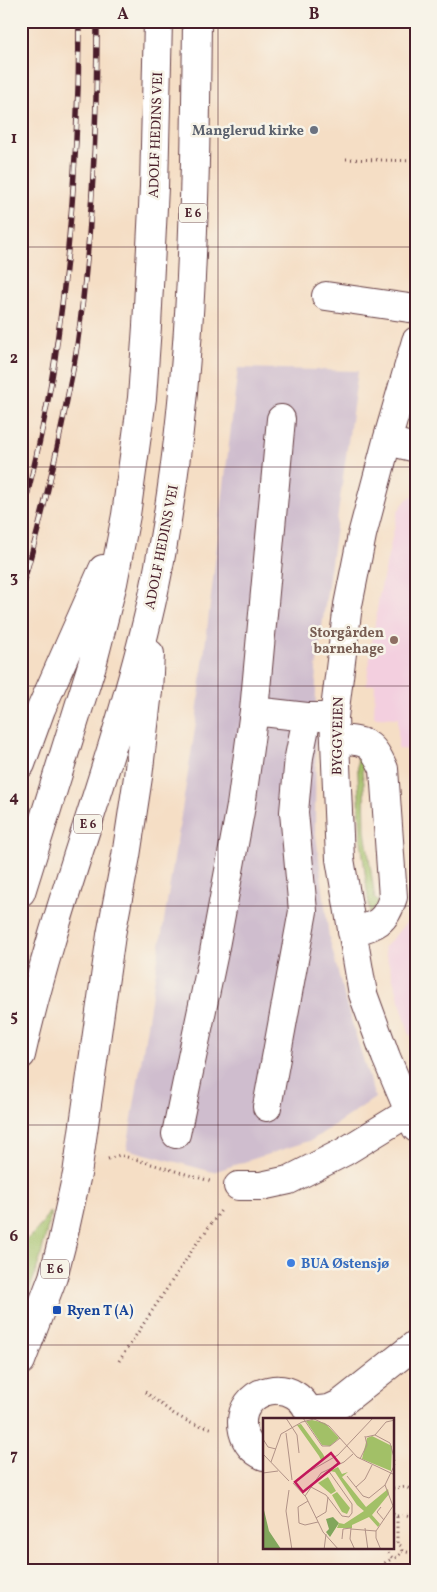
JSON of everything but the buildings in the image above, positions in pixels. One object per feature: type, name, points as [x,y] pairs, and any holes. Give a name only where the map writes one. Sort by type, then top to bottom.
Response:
[{"type":"main road","name":"ADOLF HEDINS VEI","points":[[21,892],[92,665],[113,583],[126,515],[142,398],[147,326],[154,187],[158,21]]},
{"type":"main road","name":"ADOLF HEDINS VEI","points":[[21,1055],[43,966],[108,760],[154,592],[177,453],[188,327],[194,185],[197,21]]},
{"type":"main road","points":[[326,296],[416,308]]},
{"type":"main road","name":"BYGGVEIEN","points":[[412,1120],[371,1019],[363,994],[340,858],[334,728],[348,605],[362,535],[416,341]]},
{"type":"main road","points":[[176,1134],[214,952],[241,806],[254,711],[281,419]]},
{"type":"main road","points":[[387,441],[416,448]]},
{"type":"main road","points":[[21,764],[41,709],[126,515]]},
{"type":"main road","name":"E 6","points":[[21,1361],[26,1331],[52,1276],[60,1251],[78,1164],[111,935],[138,777],[148,691],[154,592]]},
{"type":"main road","points":[[254,711],[307,717],[334,728],[372,747],[384,769],[393,897],[390,907],[379,923],[352,932]]},
{"type":"main road","points":[[267,1107],[303,912],[294,812],[299,757],[307,717]]},
{"type":"main road","points":[[238,1186],[261,1186],[290,1180],[412,1120]]},
{"type":"main road","points":[[263,1456],[258,1454],[250,1446],[244,1437],[242,1426],[243,1415],[255,1397],[275,1389],[286,1390],[296,1394],[304,1402],[310,1415],[329,1409],[340,1404],[416,1344]]},
{"type":"path","points":[[346,159],[416,160]]},
{"type":"path","points":[[105,1161],[120,1155],[195,1178],[238,1186],[197,1242],[119,1361]]},
{"type":"path","points":[[145,1392],[174,1414],[191,1423],[214,1430],[243,1431]]},
{"type":"path","points":[[394,1488],[406,1487],[416,1492]]},
{"type":"path","points":[[394,1514],[416,1517]]},
{"type":"path","points":[[397,1516],[395,1543],[401,1546],[402,1551]]},
{"type":"path","points":[[386,1550],[393,1558]]},
{"type":"path","points":[[402,1551],[416,1554]]},
{"type":"path","points":[[372,1571],[398,1557],[402,1551]]},
{"type":"path","points":[[21,1562],[23,1571]]},
{"type":"shaded area","points":[[238,368],[358,371],[316,669],[315,827],[329,937],[346,1003],[375,1098],[312,1140],[213,1172],[127,1149],[196,723]]},
{"type":"shaded area","name":"Storgården barnehage","points":[[416,494],[416,750],[398,749],[398,718],[374,717],[375,684],[366,685],[379,596],[398,511],[407,499]]},
{"type":"shaded area","points":[[416,810],[416,1034],[410,1036],[384,948],[413,915]]},
{"type":"green space","points":[[357,754],[368,763],[362,771],[365,830],[375,899],[379,902],[370,914],[361,840]]},
{"type":"green space","points":[[49,1212],[51,1213],[40,1259],[27,1298],[21,1293],[21,1244],[37,1230]]},
{"type":"railway","points":[[21,521],[48,399],[66,274],[76,148],[79,21]]},
{"type":"railway","points":[[21,590],[51,478],[77,346],[93,184],[97,21]]},
{"type":"place","name":"Manglerud kirke","points":[[314,130]]},
{"type":"place","name":"Storgården barnehage","points":[[394,640]]},
{"type":"place","name":"BUA Østensjø","points":[[291,1263]]},
{"type":"place","name":"Ryen T (A)","points":[[57,1310]]}]
